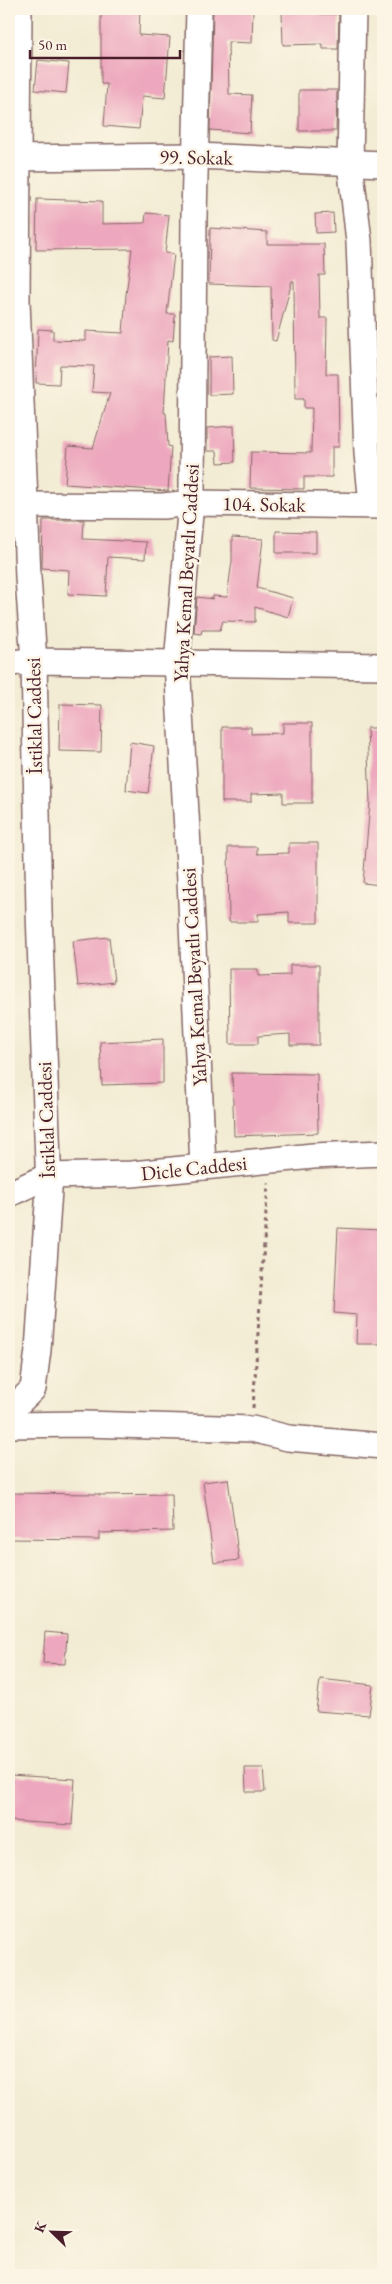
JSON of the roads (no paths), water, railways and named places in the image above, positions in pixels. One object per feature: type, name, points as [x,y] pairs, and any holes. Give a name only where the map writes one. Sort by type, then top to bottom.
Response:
[{"type":"street","name":"İstiklal Caddesi","points":[[9,1412],[33,1388],[38,1350],[48,1176],[39,921],[34,661],[25,504],[13,158],[19,9]]},
{"type":"street","name":"Yahya Kemal Beyatlı Caddesi","points":[[199,9],[191,503],[177,663],[190,880],[203,1167]]},
{"type":"street","points":[[353,9],[350,163],[359,241],[367,453],[377,506]]},
{"type":"street","name":"99. Sokak","points":[[13,158],[196,156],[383,164]]},
{"type":"street","name":"104. Sokak","points":[[25,504],[163,506],[191,503],[377,506]]},
{"type":"street","points":[[9,663],[34,661],[383,666]]},
{"type":"street","name":"Dicle Caddesi","points":[[9,1194],[48,1176],[132,1174],[270,1160],[383,1153]]},
{"type":"street","points":[[9,1425],[84,1424],[252,1429],[288,1438],[383,1446]]}]
